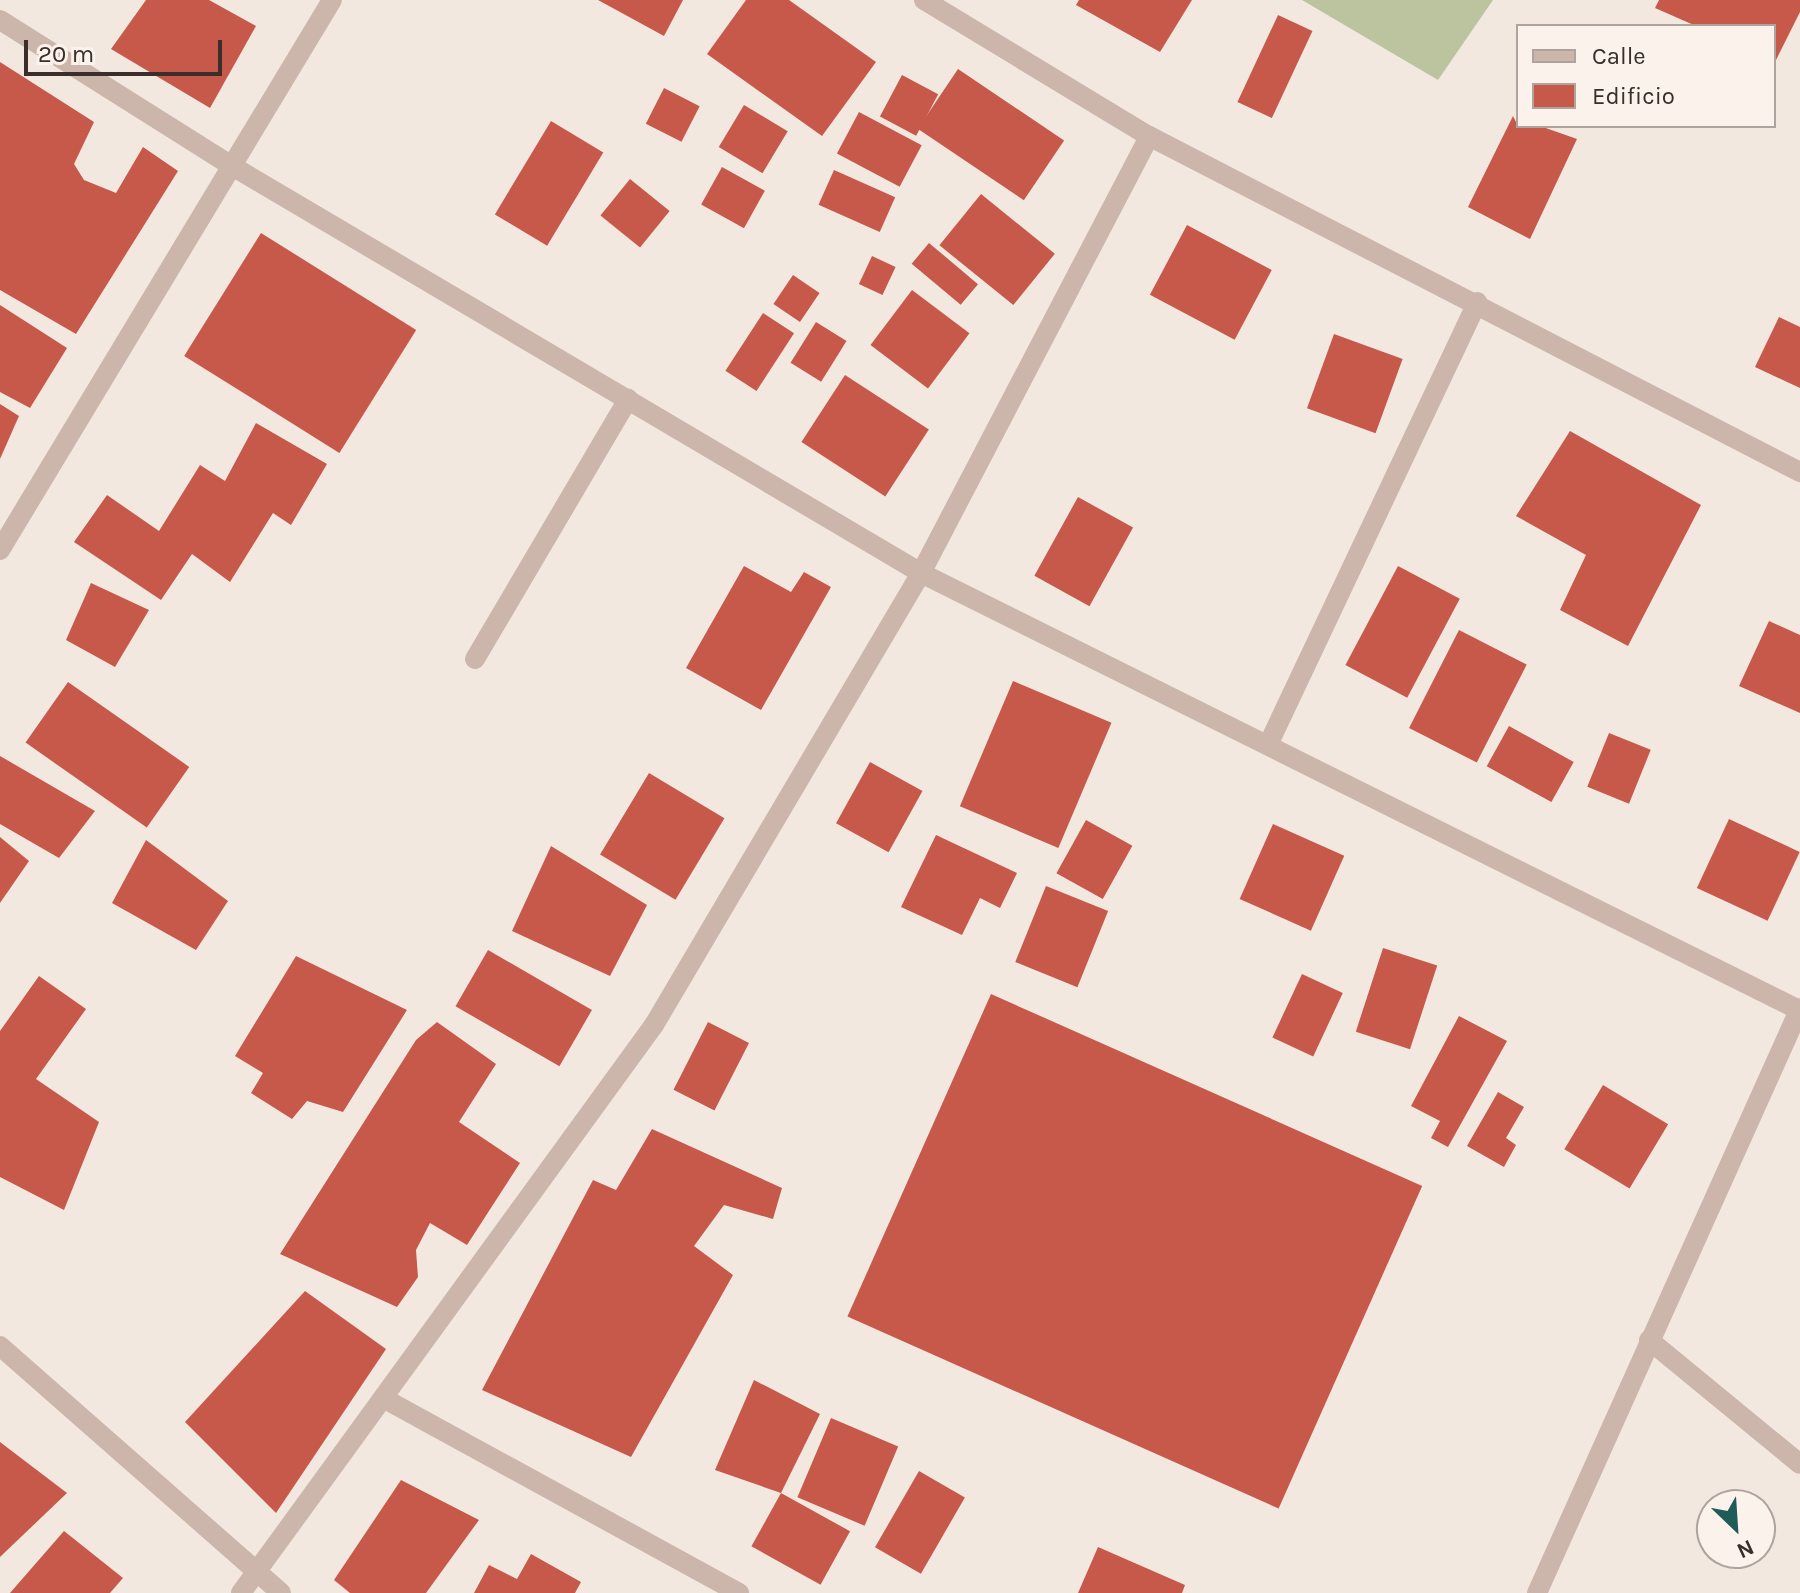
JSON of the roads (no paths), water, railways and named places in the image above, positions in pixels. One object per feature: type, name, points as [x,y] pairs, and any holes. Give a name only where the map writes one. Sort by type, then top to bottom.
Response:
[{"type":"street","points":[[0,550],[332,0]]},
{"type":"street","points":[[924,0],[1149,136],[1477,302],[1800,472]]},
{"type":"street","points":[[0,20],[232,166],[921,573],[1799,1009],[1537,1593]]},
{"type":"street","points":[[241,1593],[654,1025],[921,573],[1149,136]]},
{"type":"street","points":[[1268,745],[1477,302]]},
{"type":"street","points":[[475,659],[628,399]]},
{"type":"street","points":[[1649,1340],[1800,1464]]},
{"type":"street","points":[[0,1346],[281,1593]]},
{"type":"street","points":[[383,1398],[739,1593]]}]
